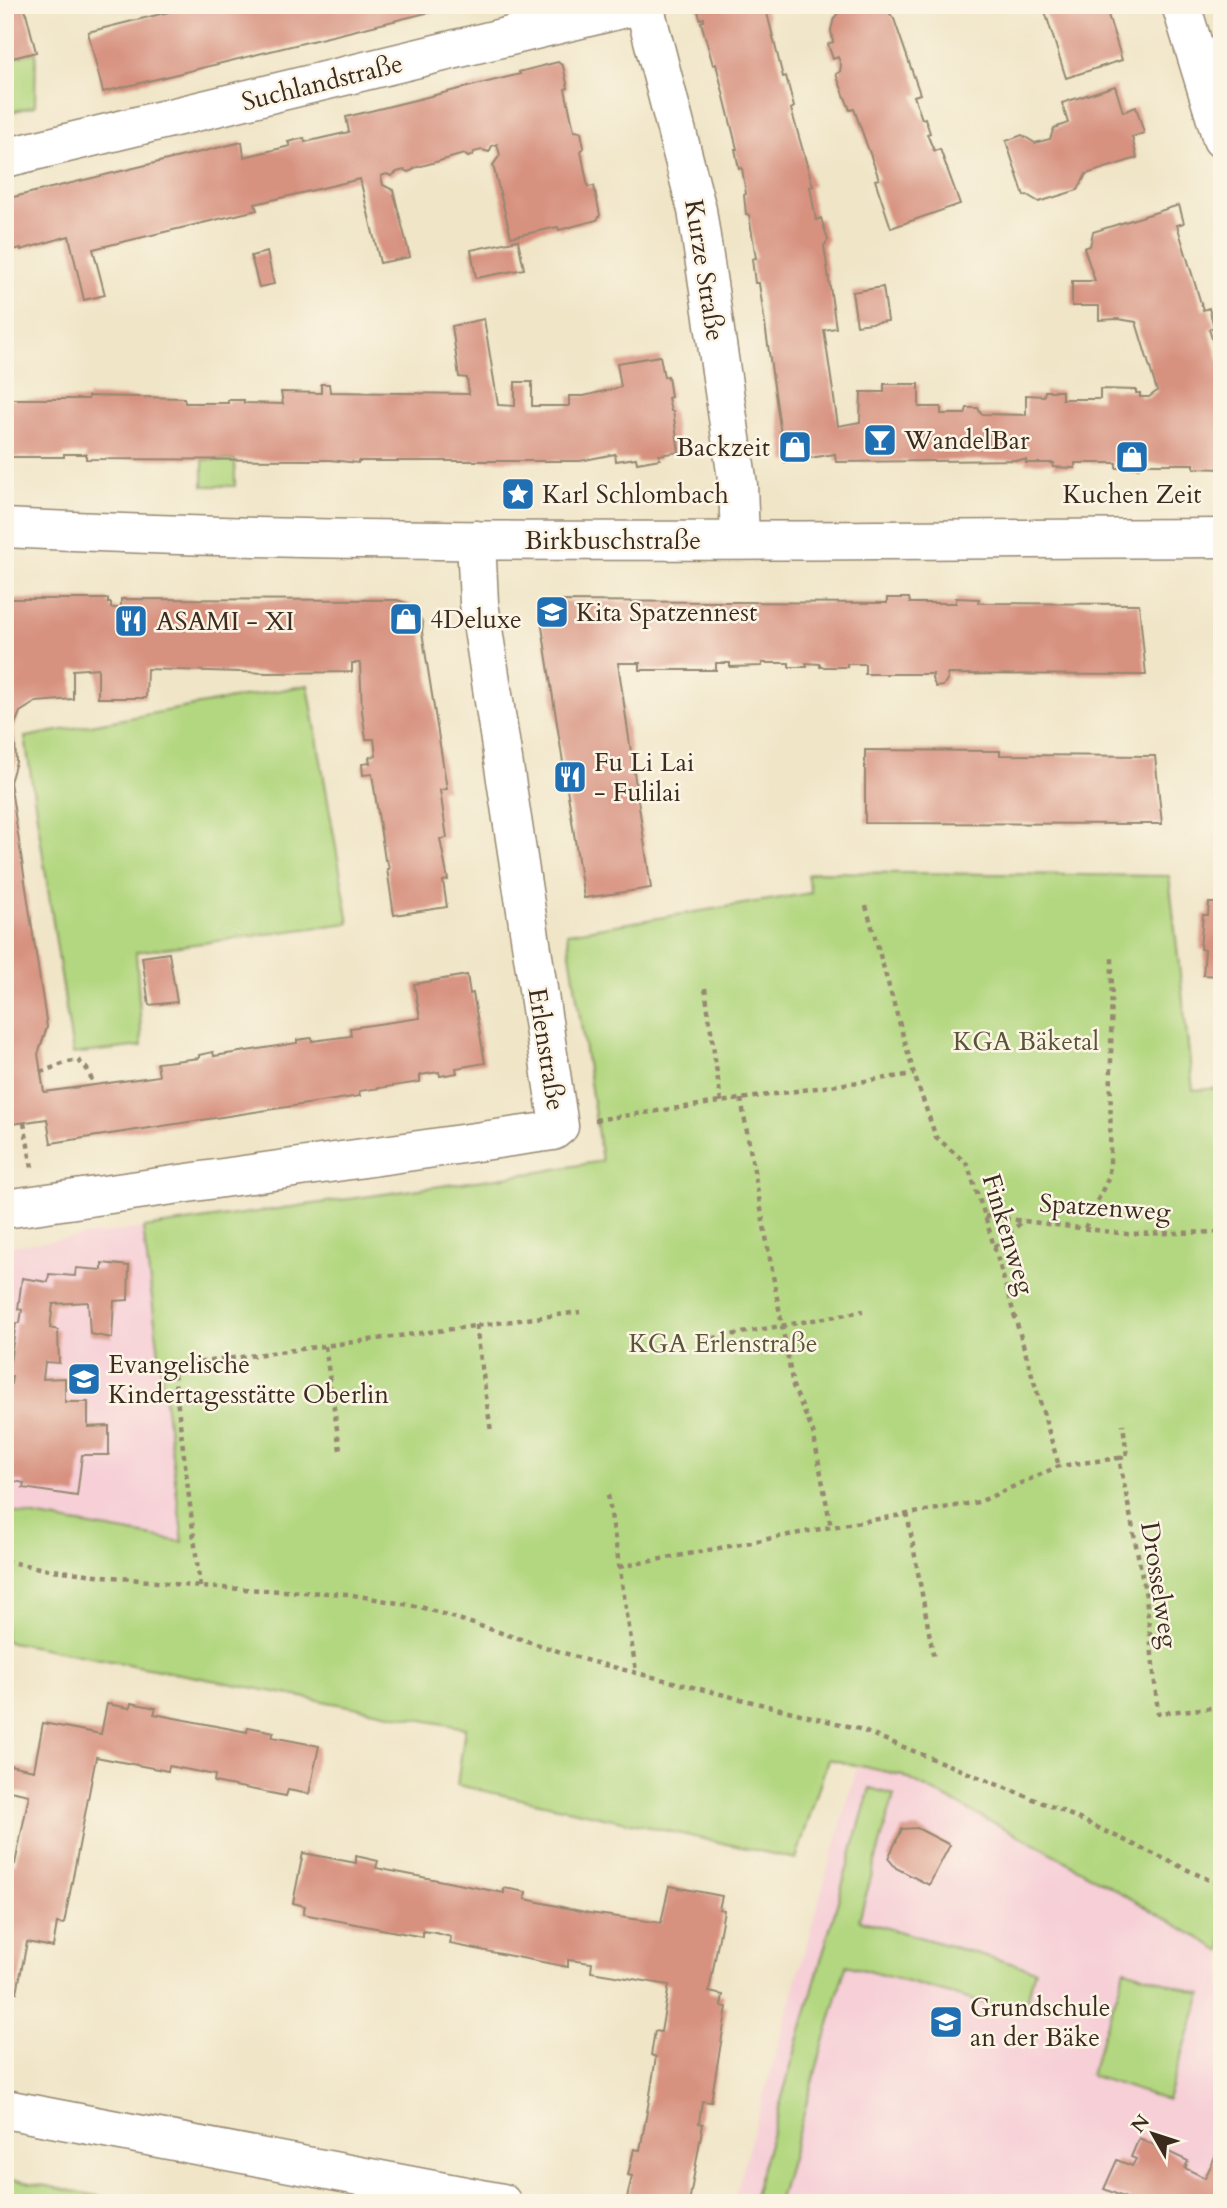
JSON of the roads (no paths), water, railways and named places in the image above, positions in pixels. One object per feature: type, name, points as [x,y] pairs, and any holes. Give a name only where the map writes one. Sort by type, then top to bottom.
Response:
[{"type":"street","name":"Suchlandstraße","points":[[5,158],[638,5]]},
{"type":"street","name":"Kurze Straße","points":[[644,5],[697,210],[738,485],[740,540]]},
{"type":"street","points":[[1181,5],[1216,101],[1222,139]]},
{"type":"street","name":"Birkbuschstraße","points":[[5,528],[164,536],[476,540],[1222,538]]},
{"type":"street","name":"Erlenstraße","points":[[5,1209],[553,1131],[559,1126],[478,603],[476,540]]},
{"type":"street","points":[[5,2109],[502,2203]]},
{"type":"place","name":"WandelBar","points":[[880,440]]},
{"type":"place","name":"Backzeit","points":[[795,447]]},
{"type":"place","name":"Kuchen Zeit","points":[[1132,457]]},
{"type":"place","name":"Karl Schlombach","points":[[518,494]]},
{"type":"place","name":"Kita Spatzennest","points":[[552,612]]},
{"type":"place","name":"4Deluxe","points":[[406,619]]},
{"type":"place","name":"ASAMI - XI","points":[[131,621]]},
{"type":"place","name":"Fu Li Lai - Fulilai","points":[[570,777]]},
{"type":"place","name":"Evangelische Kindertagesstätte Oberlin","points":[[84,1379]]},
{"type":"place","name":"Grundschule an der Bäke","points":[[946,2022]]},
{"type":"park label","name":"KGA Bäketal","points":[[1026,1041]]},
{"type":"park label","name":"KGA Erlenstraße","points":[[723,1343]]}]
